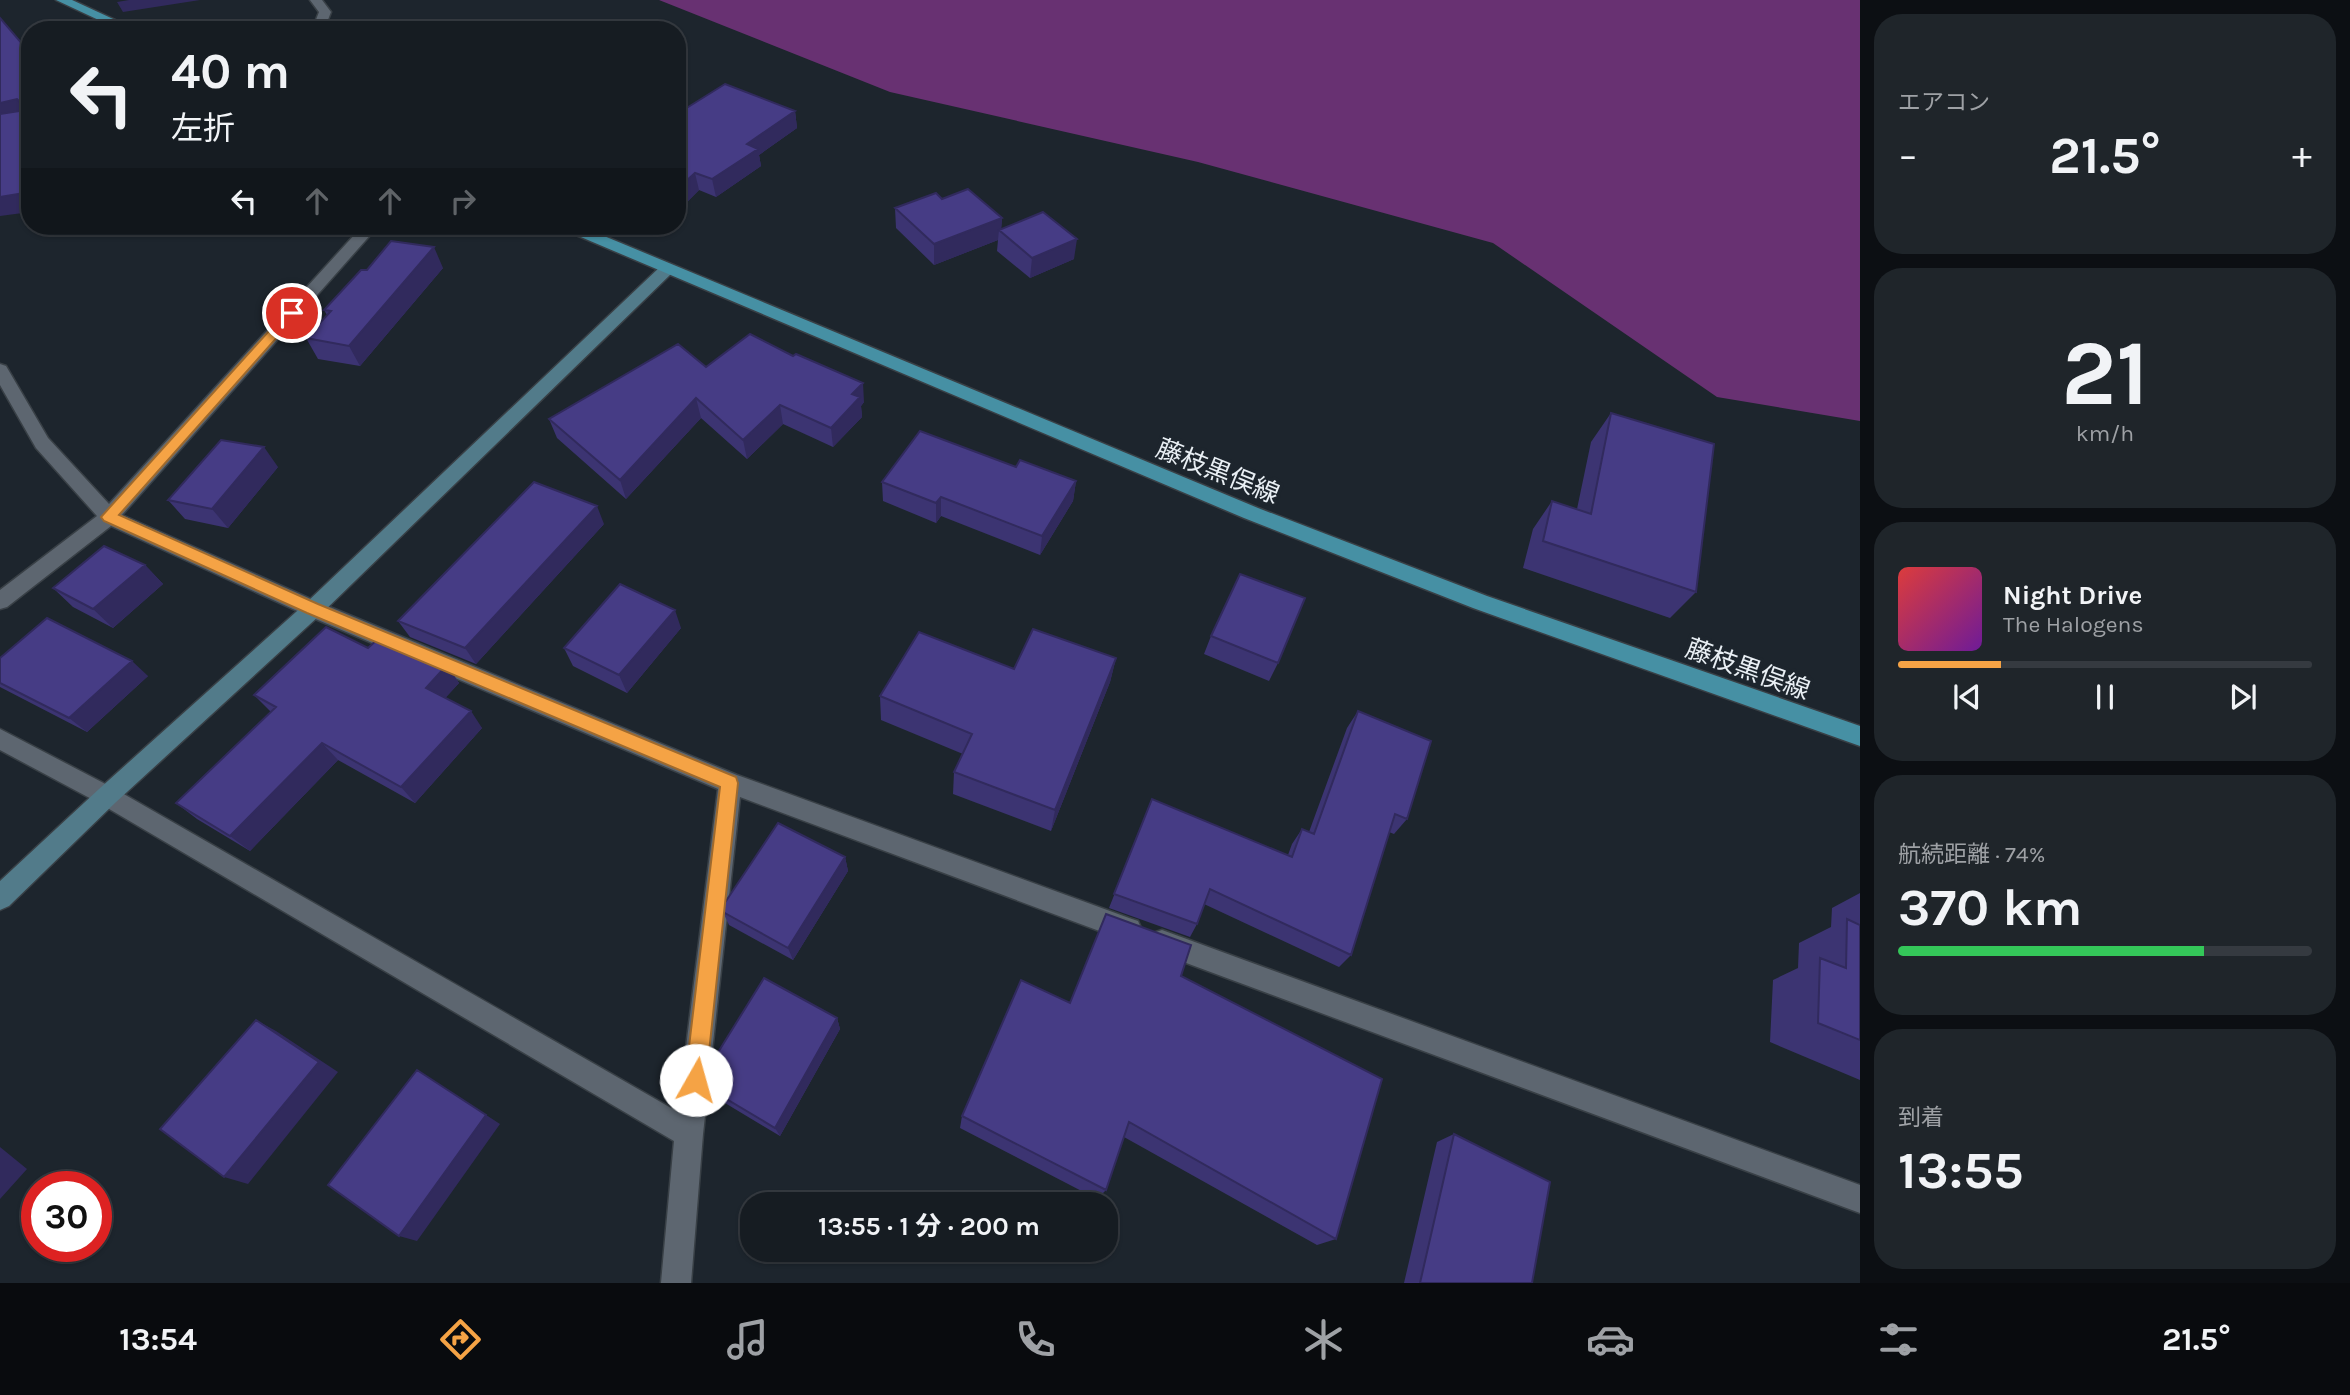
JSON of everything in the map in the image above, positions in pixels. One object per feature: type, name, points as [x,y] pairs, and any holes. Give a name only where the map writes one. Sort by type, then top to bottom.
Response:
[{"type":"main road","points":[[62,0],[110,21]]},
{"type":"main road","name":"藤枝黒俣線","points":[[588,235],[1251,513],[1480,602],[1860,737]]},
{"type":"street","points":[[316,0],[325,12],[322,21]]},
{"type":"street","points":[[0,601],[109,517],[362,235]]},
{"type":"street","points":[[0,898],[107,796],[313,609],[667,269]]},
{"type":"street","points":[[0,370],[42,443],[109,517],[313,609],[730,783],[1860,1199]]},
{"type":"street","points":[[0,739],[107,796],[690,1134]]},
{"type":"street","points":[[676,1283],[730,783]]},
{"type":"shaded area","points":[[659,0],[1860,0],[1860,421],[1717,397],[1493,243],[1198,162],[890,92]]},
{"type":"building","points":[[0,18],[21,42],[21,194],[0,197],[0,114],[20,111],[20,102],[17,99],[0,103]]},
{"type":"building","points":[[725,84],[795,111],[747,144],[758,149],[712,179],[695,173],[686,181],[686,108]]},
{"type":"building","points":[[968,189],[1002,218],[934,244],[895,208],[936,193],[942,199]]},
{"type":"building","points":[[1043,212],[1077,239],[1032,258],[999,230]]},
{"type":"building","points":[[391,241],[434,247],[349,346],[306,338],[331,311],[324,310],[361,270],[367,270]]},
{"type":"building","points":[[750,334],[793,356],[796,354],[863,383],[852,394],[860,397],[831,428],[780,405],[743,440],[696,398],[620,480],[549,419],[678,344],[706,367]]},
{"type":"building","points":[[1611,413],[1714,444],[1696,592],[1543,541],[1552,501],[1591,514]]},
{"type":"building","points":[[920,431],[1016,467],[1020,460],[1076,481],[1042,536],[941,497],[936,503],[882,482]]},
{"type":"building","points":[[221,440],[264,447],[212,509],[168,500]]},
{"type":"building","points":[[534,482],[597,506],[465,648],[398,621]]},
{"type":"building","points":[[104,546],[145,565],[93,609],[53,588]]},
{"type":"building","points":[[1240,574],[1305,598],[1278,663],[1211,636]]},
{"type":"building","points":[[620,584],[675,610],[619,675],[564,648]]},
{"type":"building","points":[[47,618],[132,661],[69,718],[0,683],[0,658]]},
{"type":"building","points":[[326,627],[368,648],[380,637],[447,665],[426,688],[471,711],[401,787],[322,743],[230,836],[176,803],[276,707],[254,695]]},
{"type":"building","points":[[1033,629],[1116,658],[1055,810],[954,772],[972,734],[880,696],[919,632],[1014,669]]},
{"type":"building","points":[[1358,711],[1431,741],[1407,819],[1395,814],[1351,955],[1210,889],[1197,924],[1114,894],[1152,799],[1292,857],[1302,829],[1314,834]]},
{"type":"building","points":[[778,823],[845,857],[788,948],[723,912],[724,904]]},
{"type":"building","points":[[1106,914],[1191,945],[1181,976],[1382,1079],[1336,1239],[1129,1122],[1106,1190],[962,1116],[1021,980],[1070,1003]]},
{"type":"building","points":[[1847,919],[1860,925],[1860,1040],[1818,1023],[1820,958],[1846,968]]},
{"type":"building","points":[[764,978],[837,1018],[775,1128],[703,1085],[704,1075]]},
{"type":"building","points":[[256,1020],[319,1062],[224,1177],[160,1129]]},
{"type":"building","points":[[417,1070],[486,1115],[399,1236],[328,1185]]},
{"type":"building","points":[[1454,1134],[1550,1182],[1532,1283],[1420,1283]]},
{"type":"route","points":[[292,313],[109,517],[313,609],[730,783],[696,1080]]}]
